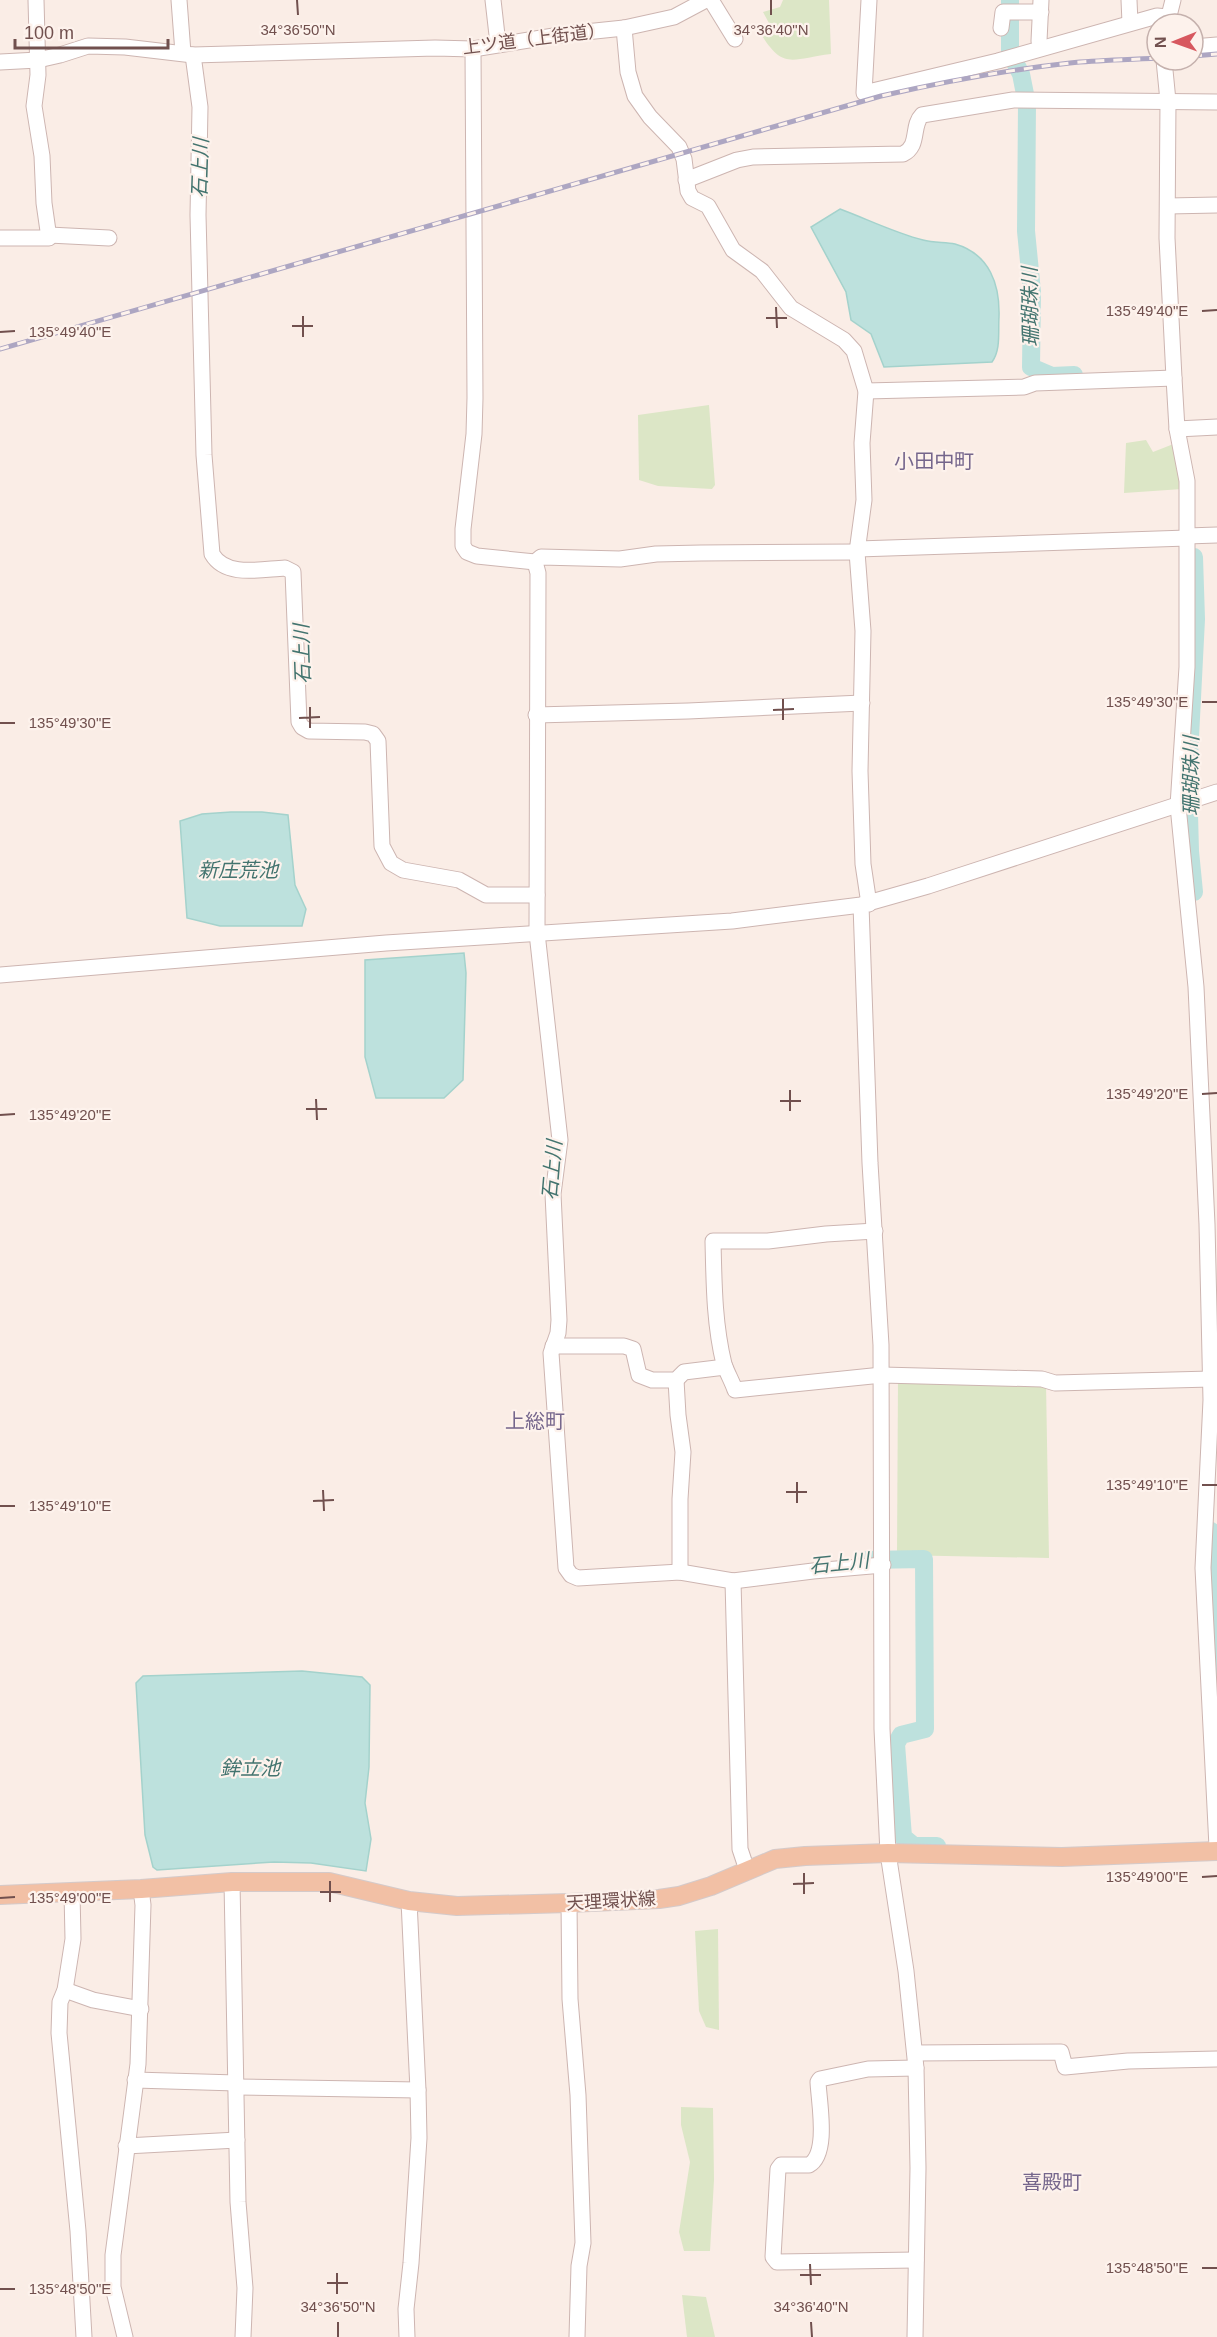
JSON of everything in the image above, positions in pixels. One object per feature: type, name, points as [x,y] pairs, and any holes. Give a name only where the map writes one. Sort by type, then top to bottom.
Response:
[{"type":"main road","name":"天理環状線","points":[[0,1895],[141,1889],[232,1882],[328,1882],[385,1893],[409,1901],[457,1906],[569,1903],[658,1899],[711,1886],[775,1859],[805,1856],[888,1853],[1062,1857],[1217,1851]]},
{"type":"street","points":[[0,238],[48,239],[49,235],[42,156],[34,106],[39,60],[36,0]]},
{"type":"street","points":[[179,0],[200,107],[198,215],[204,455],[213,554],[221,565],[230,569],[285,568],[293,572],[299,722],[309,731],[365,732],[373,734],[378,741],[382,846],[391,862],[403,870],[459,880],[486,895],[537,895]]},
{"type":"street","points":[[493,0],[498,44]]},
{"type":"street","points":[[706,0],[735,39]]},
{"type":"street","name":"上ツ道（上街道）","points":[[0,62],[39,60],[87,46],[188,54],[473,49],[566,34],[624,28],[674,17],[706,0]]},
{"type":"street","points":[[869,0],[864,93],[1012,57],[1145,19]]},
{"type":"street","points":[[1129,0],[1130,23]]},
{"type":"street","points":[[1001,28],[1001,14],[1041,6],[1039,41],[1041,48]]},
{"type":"street","points":[[624,28],[628,72],[635,96],[651,117],[680,147],[688,191],[692,198],[708,206],[734,250],[762,271],[791,308],[844,340],[854,351],[866,391],[862,443],[864,500],[858,551],[863,631],[861,703],[863,864],[870,1163],[882,1375],[882,1729],[888,1853],[906,1971],[915,2061],[918,2168],[915,2337]]},
{"type":"street","points":[[473,49],[474,434],[463,528],[463,546],[467,552],[477,556],[535,562],[541,557],[620,559],[656,554],[858,551],[1217,535]]},
{"type":"street","points":[[1165,72],[1168,101],[1168,206],[1174,378],[1177,429],[1187,481],[1187,667],[1178,806],[1196,987],[1208,1224],[1210,1379],[1207,1511],[1203,1568],[1217,1847]]},
{"type":"street","points":[[686,180],[737,160],[753,157],[903,154],[913,146],[918,118],[925,114],[1013,100],[1217,102]]},
{"type":"street","points":[[1168,206],[1217,205]]},
{"type":"street","points":[[49,235],[109,238]]},
{"type":"street","points":[[866,391],[1024,387],[1035,383],[1174,378]]},
{"type":"street","points":[[1177,429],[1217,427]]},
{"type":"street","points":[[535,562],[538,573],[537,933],[560,1140],[553,1194],[560,1320],[551,1353],[566,1568],[571,1575],[578,1578],[680,1569],[733,1581],[883,1565]]},
{"type":"street","points":[[536,715],[861,703]]},
{"type":"street","points":[[0,975],[209,957],[732,921],[865,905],[1217,792]]},
{"type":"street","points":[[875,1231],[826,1233],[768,1241],[713,1241],[715,1311],[725,1367],[735,1390],[882,1375],[1042,1379],[1055,1383],[1210,1379]]},
{"type":"street","points":[[556,1339],[624,1346],[633,1349],[639,1376],[652,1380],[676,1380],[684,1372],[725,1367]]},
{"type":"street","points":[[676,1380],[683,1452],[680,1569]]},
{"type":"street","points":[[733,1581],[740,1849],[747,1870]]},
{"type":"street","points":[[232,1882],[238,2202],[245,2288],[243,2337]]},
{"type":"street","points":[[125,2337],[113,2287],[113,2255],[135,2080],[141,2009],[143,1905],[141,1889]]},
{"type":"street","points":[[72,1892],[73,1939],[60,2002],[59,2033],[78,2231],[84,2337]]},
{"type":"street","points":[[407,2337],[406,2309],[419,2138],[409,1901]]},
{"type":"street","points":[[569,1903],[570,1999],[578,2095],[583,2243],[579,2266],[576,2337]]},
{"type":"street","points":[[64,1990],[93,2000],[141,2009]]},
{"type":"street","points":[[916,2260],[777,2262],[773,2257],[777,2169],[781,2165],[809,2165],[819,2156],[821,2141],[818,2082],[820,2079],[915,2061],[1060,2052],[1065,2067],[1119,2062],[1217,2059]]},
{"type":"street","points":[[135,2080],[418,2090]]},
{"type":"street","points":[[126,2146],[237,2140]]},
{"type":"green space","points":[[783,0],[829,0],[831,54],[789,59],[782,57],[767,44],[759,31],[770,25],[763,12],[780,7]]},
{"type":"green space","points":[[709,405],[715,485],[712,489],[658,486],[639,480],[638,415]]},
{"type":"green space","points":[[1146,440],[1153,452],[1176,443],[1182,489],[1124,493],[1126,443]]},
{"type":"green space","points":[[898,1379],[1046,1383],[1049,1558],[897,1555]]},
{"type":"green space","points":[[718,1929],[719,2030],[706,2027],[699,2011],[695,1931]]},
{"type":"green space","points":[[681,2107],[713,2108],[714,2180],[710,2251],[684,2251],[679,2232],[690,2162],[681,2125]]},
{"type":"green space","points":[[682,2295],[706,2297],[715,2337],[687,2337]]},
{"type":"water","points":[[840,209],[913,237],[955,244],[977,255],[985,263],[995,282],[999,305],[997,352],[992,362],[884,367],[871,334],[851,320],[846,292],[811,227]]},
{"type":"water","name":"新庄荒池","points":[[231,812],[288,815],[295,885],[306,909],[302,926],[220,926],[187,918],[180,821],[202,814]]},
{"type":"water","points":[[464,953],[466,973],[463,1080],[444,1098],[376,1098],[365,1057],[365,960]]},
{"type":"water","name":"鉾立池","points":[[302,1671],[362,1677],[370,1685],[369,1767],[365,1803],[371,1839],[366,1871],[311,1863],[274,1862],[157,1870],[153,1867],[145,1835],[136,1683],[143,1676]]},
{"type":"waterway","name":"珊瑚珠川","points":[[1010,0],[1010,53],[1021,74],[1027,104],[1026,231],[1032,292],[1031,367],[1052,376],[1074,375]]},
{"type":"waterway","name":"珊瑚珠川","points":[[1194,557],[1196,619],[1188,777],[1190,851],[1194,892]]},
{"type":"waterway","name":"珊瑚珠川","points":[[1211,1531],[1217,1697]]},
{"type":"waterway","name":"石上川","points":[[867,1560],[924,1559],[925,1729],[901,1735],[896,1744],[903,1837],[914,1846],[937,1846]]},
{"type":"railway","points":[[1205,55],[1217,54]]},
{"type":"railway","points":[[0,349],[881,96],[975,77],[1046,66],[1145,59]]},
{"type":"district","name":"小田中町","points":[[934,461]]},
{"type":"district","name":"上総町","points":[[535,1421]]},
{"type":"district","name":"喜殿町","points":[[1052,2182]]}]
